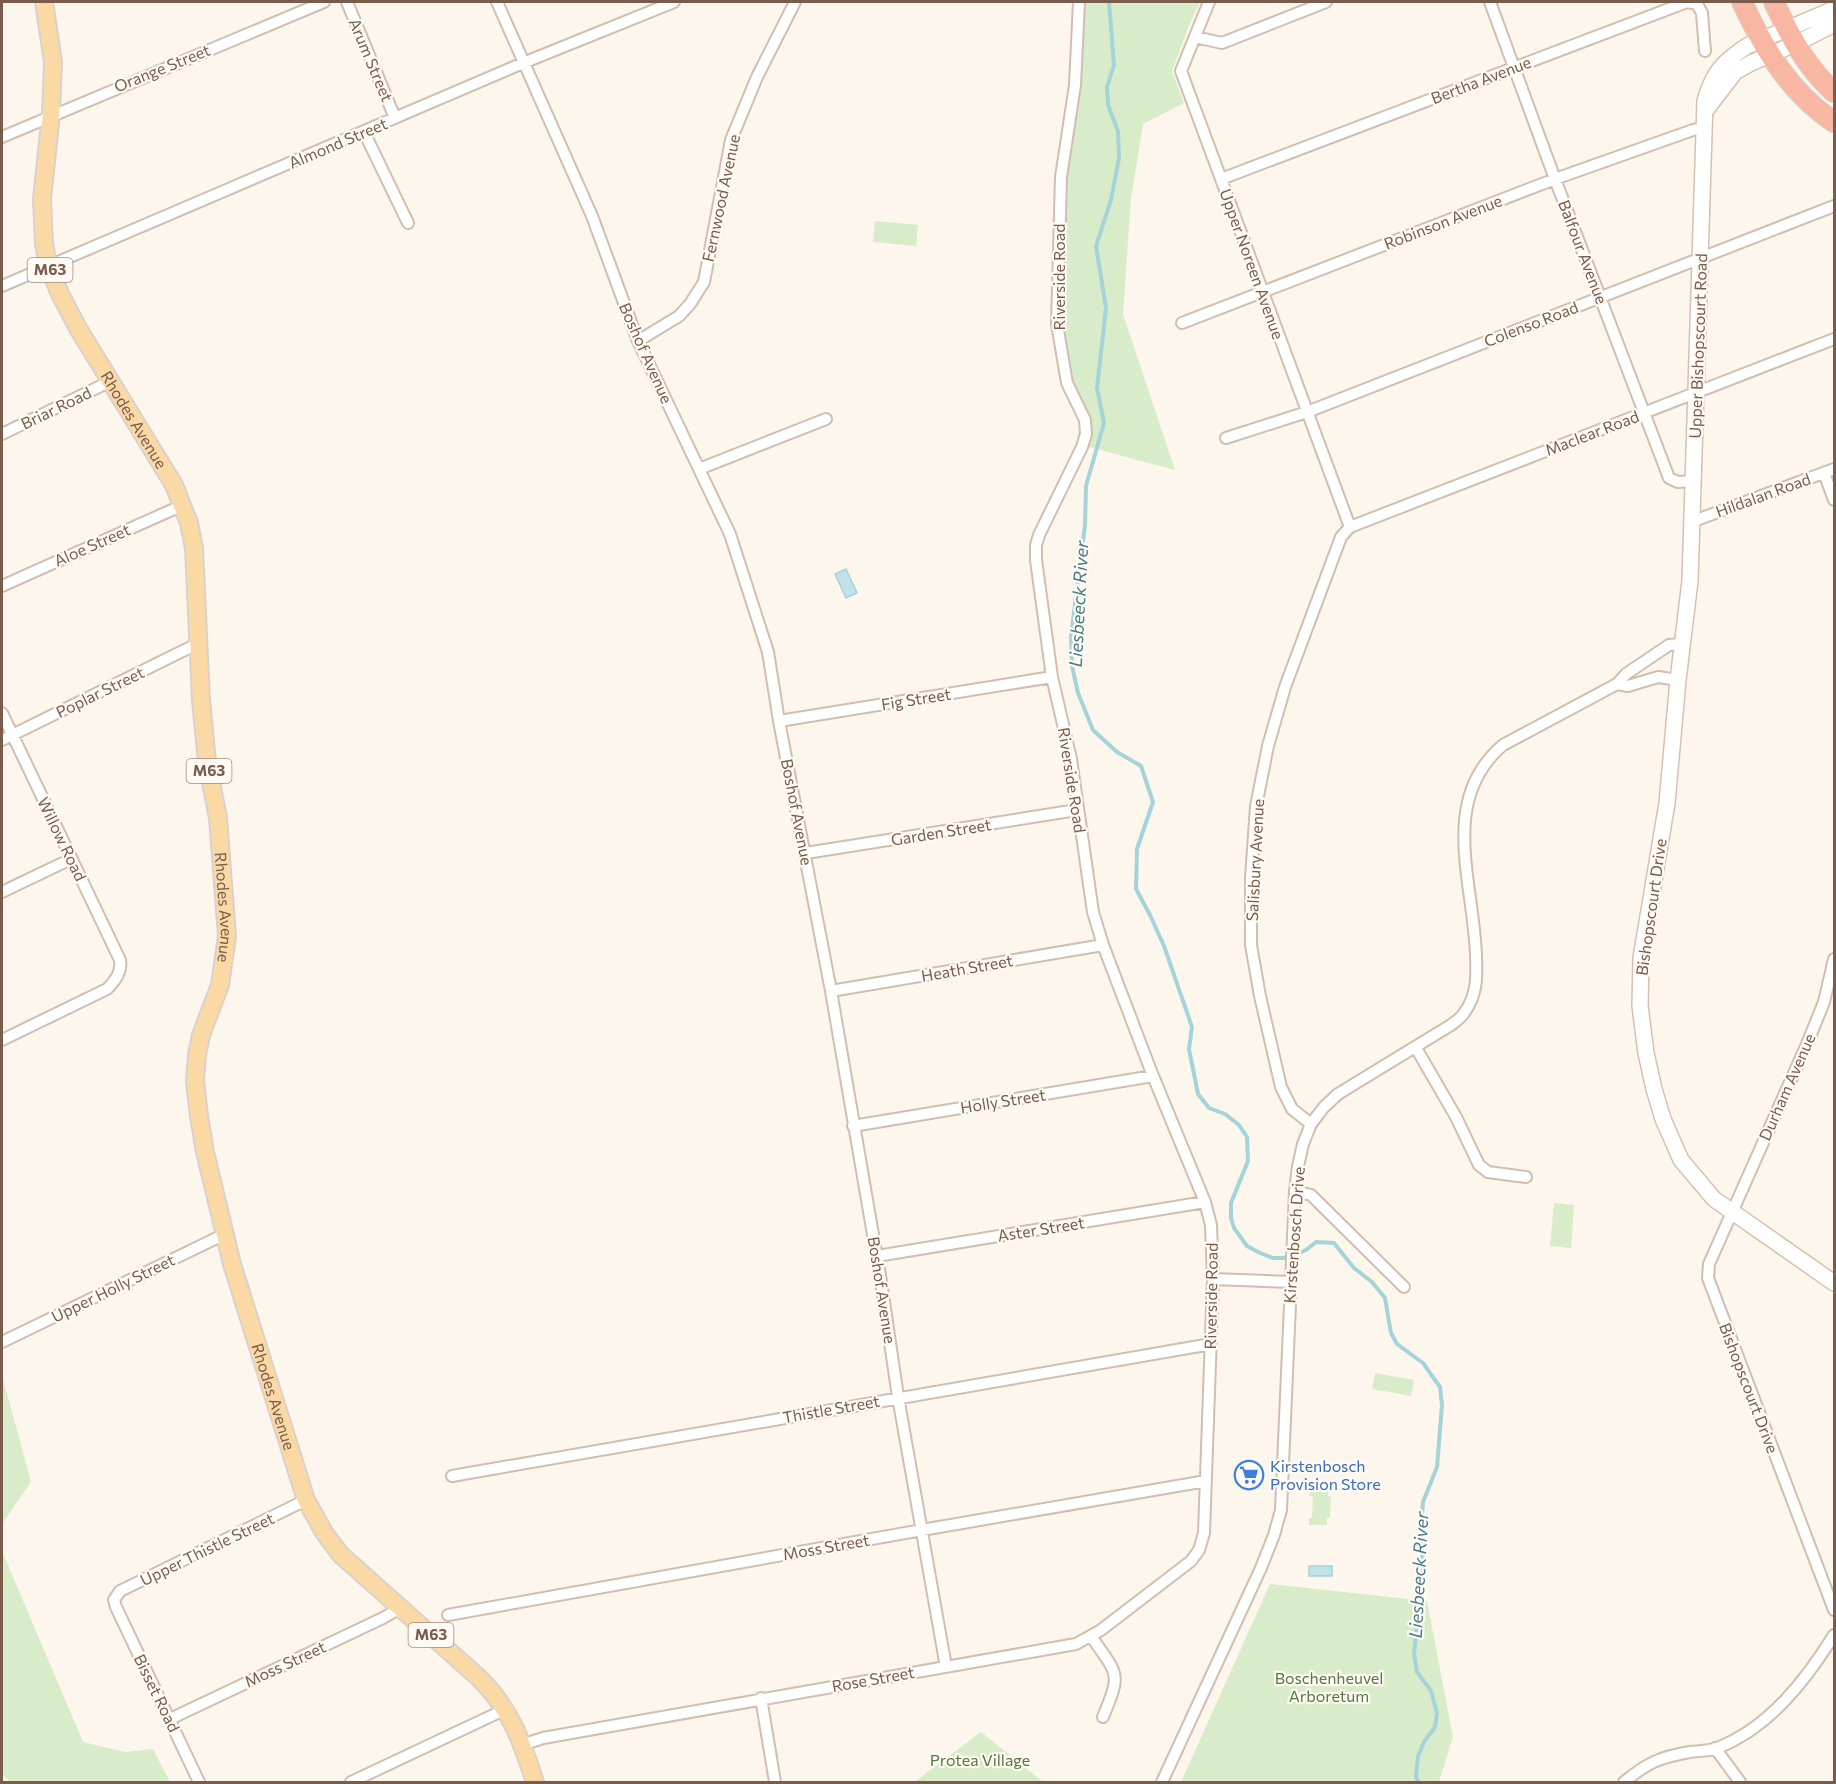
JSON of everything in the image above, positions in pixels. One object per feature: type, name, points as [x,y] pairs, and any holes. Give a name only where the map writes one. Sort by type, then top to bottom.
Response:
[{"type":"highway","points":[[1742,2],[1776,67],[1804,99],[1834,122]]},
{"type":"highway","points":[[1774,2],[1814,71],[1834,92]]},
{"type":"main road","name":"Rhodes Avenue","points":[[44,2],[53,62],[51,114],[42,199],[44,244],[48,265],[75,322],[174,485],[183,505],[194,548],[201,700],[207,762],[218,818],[227,936],[220,985],[201,1035],[195,1081],[206,1152],[246,1313],[306,1500],[325,1534],[341,1555],[478,1677],[506,1709],[535,1782]]},
{"type":"street","name":"Orange Street","points":[[2,136],[324,2]]},
{"type":"street","name":"Arum Street","points":[[347,2],[395,118]]},
{"type":"street","name":"Boshof Avenue","points":[[497,2],[592,216],[638,341],[730,534],[766,642],[831,991],[877,1256],[898,1397],[946,1667]]},
{"type":"street","name":"Almond Street","points":[[2,286],[523,63],[674,2]]},
{"type":"street","name":"Fernwood Avenue","points":[[638,341],[680,316],[700,291],[706,273],[731,140],[757,77],[795,2]]},
{"type":"street","name":"Riverside Road","points":[[1079,2],[1075,85],[1061,177],[1057,324],[1067,383],[1085,420],[1086,434],[1036,545],[1052,677],[1071,759],[1093,912],[1103,945],[1205,1202],[1212,1235],[1213,1279],[1204,1533],[1197,1554]]},
{"type":"street","name":"Upper Noreen Avenue","points":[[1209,2],[1181,71],[1350,527]]},
{"type":"street","points":[[1196,37],[1222,43],[1326,2]]},
{"type":"street","name":"Balfour Avenue","points":[[1490,2],[1669,478],[1678,482],[1693,481]]},
{"type":"street","name":"Bertha Avenue","points":[[1221,179],[1687,2],[1696,4],[1702,12],[1705,51]]},
{"type":"street","points":[[1793,37],[1834,9]]},
{"type":"street","points":[[1793,37],[1834,24]]},
{"type":"street","name":"Upper Bishopscourt Road","points":[[1690,581],[1705,101],[1711,81],[1721,66],[1736,53],[1766,48],[1793,37]]},
{"type":"street","name":"Robinson Avenue","points":[[1182,323],[1555,179],[1693,130],[1705,128]]},
{"type":"street","points":[[364,132],[408,223]]},
{"type":"street","name":"Colenso Road","points":[[1226,438],[1307,412],[1834,206]]},
{"type":"street","name":"Maclear Road","points":[[1350,527],[1834,339]]},
{"type":"street","name":"Briar Road","points":[[2,434],[111,381]]},
{"type":"street","points":[[699,469],[826,419]]},
{"type":"street","points":[[1829,471],[1834,500]]},
{"type":"street","name":"Hildalan Road","points":[[1691,522],[1829,471]]},
{"type":"street","name":"Aloe Street","points":[[2,586],[183,505]]},
{"type":"street","name":"Salisbury Avenue","points":[[1311,1124],[1292,1109],[1281,1087],[1251,945],[1251,878],[1256,806],[1268,746],[1285,687],[1341,537],[1350,527]]},
{"type":"street","name":"Bishopscourt Drive","points":[[1690,581],[1667,803],[1641,958],[1640,1006],[1646,1053],[1654,1089],[1672,1141],[1682,1160],[1714,1199],[1732,1212],[1709,1264],[1708,1278],[1834,1610]]},
{"type":"street","name":"Poplar Street","points":[[7,738],[199,643]]},
{"type":"street","name":"Kirstenbosch Drive","points":[[1162,1782],[1261,1568],[1281,1510],[1296,1191],[1298,1166],[1311,1124],[1338,1095],[1450,1025],[1464,1013],[1474,995],[1477,981],[1476,948],[1463,826],[1468,796],[1480,770],[1491,755],[1503,745],[1617,684],[1626,674],[1669,645],[1682,644]]},
{"type":"street","name":"Fig Street","points":[[779,721],[1052,677]]},
{"type":"street","name":"Kirstenbosch Drive","points":[[1617,684],[1628,686],[1658,677],[1678,680]]},
{"type":"street","name":"Willow Road","points":[[2,713],[7,738],[71,859],[121,966],[114,981],[107,989],[2,1040]]},
{"type":"street","name":"Garden Street","points":[[806,853],[1077,810]]},
{"type":"street","points":[[2,892],[71,859]]},
{"type":"street","name":"Heath Street","points":[[831,991],[1103,945]]},
{"type":"street","name":"Durham Avenue","points":[[1732,1212],[1824,1002],[1834,959]]},
{"type":"street","points":[[1416,1048],[1456,1117],[1479,1165],[1488,1172],[1526,1177]]},
{"type":"street","name":"Holly Street","points":[[853,1126],[1154,1076]]},
{"type":"street","points":[[1296,1191],[1311,1195],[1404,1287]]},
{"type":"street","name":"Aster Street","points":[[877,1256],[1205,1202]]},
{"type":"street","points":[[1732,1212],[1834,1283]]},
{"type":"street","name":"Upper Holly Street","points":[[2,1342],[225,1234]]},
{"type":"street","points":[[1213,1279],[1291,1276]]},
{"type":"street","name":"Thistle Street","points":[[452,1476],[1211,1344]]},
{"type":"street","name":"Moss Street","points":[[447,1615],[1206,1481]]},
{"type":"street","name":"Upper Thistle Street","points":[[114,1603],[120,1591],[306,1500]]},
{"type":"street","name":"Rose Street","points":[[522,1745],[543,1738],[761,1698],[1070,1646],[1091,1636],[1191,1561],[1197,1554]]},
{"type":"street","name":"Bisset Road","points":[[114,1603],[199,1782]]},
{"type":"street","name":"Moss Street","points":[[170,1719],[400,1608]]},
{"type":"street","points":[[1624,1782],[1644,1766],[1672,1755],[1715,1748],[1750,1730],[1790,1697],[1834,1635]]},
{"type":"street","points":[[1091,1636],[1116,1674],[1115,1686],[1103,1717]]},
{"type":"street","points":[[761,1698],[775,1782]]},
{"type":"street","points":[[351,1782],[506,1709]]},
{"type":"street","points":[[1715,1748],[1740,1782]]},
{"type":"green space","points":[[1084,2],[1200,2],[1172,71],[1184,103],[1143,124],[1131,198],[1123,314],[1175,470],[1089,447],[1092,432],[1069,378],[1062,322],[1065,178]]},
{"type":"green space","points":[[875,221],[918,225],[916,246],[873,242]]},
{"type":"green space","points":[[1554,1203],[1574,1205],[1571,1248],[1550,1246]]},
{"type":"green space","points":[[1375,1373],[1414,1380],[1411,1396],[1372,1389]]},
{"type":"green space","points":[[2,1375],[31,1482],[2,1524]]},
{"type":"green space","points":[[1310,1490],[1328,1490],[1328,1496],[1331,1497],[1330,1518],[1327,1518],[1327,1525],[1309,1525],[1309,1518],[1312,1518],[1313,1497],[1309,1496]]},
{"type":"green space","points":[[2,1551],[83,1742],[126,1752],[153,1749],[170,1782],[11,1782],[2,1775]]},
{"type":"green space","name":"Boschenheuvel Arboretum","points":[[1270,1584],[1427,1601],[1453,1737],[1439,1782],[1181,1782]]},
{"type":"green space","name":"Protea Village","points":[[981,1732],[1043,1782],[914,1782]]},
{"type":"water","points":[[846,569],[857,593],[846,598],[835,574]]},
{"type":"water","points":[[1309,1566],[1332,1566],[1332,1576],[1309,1576]]},
{"type":"waterway","name":"Liesbeeck River","points":[[1109,2],[1114,65],[1107,87],[1108,105],[1118,131],[1119,158],[1111,200],[1096,246],[1106,308],[1097,388],[1104,423],[1086,486],[1085,525],[1071,636],[1072,666],[1078,693],[1093,730],[1117,752],[1141,766],[1153,802],[1137,849],[1136,889],[1164,946],[1192,1027],[1189,1049],[1198,1094],[1209,1108],[1225,1114],[1239,1125],[1247,1137],[1248,1161],[1231,1203],[1234,1228],[1247,1246],[1273,1258],[1292,1256],[1306,1250],[1316,1242],[1334,1243],[1354,1268],[1372,1282],[1385,1298],[1391,1333],[1397,1344],[1423,1363],[1440,1387],[1442,1405],[1437,1467],[1423,1502],[1421,1526],[1423,1571],[1414,1654],[1417,1672],[1431,1691],[1437,1713],[1435,1727],[1424,1742],[1418,1756],[1416,1776],[1418,1782]]},
{"type":"place","name":"Kirstenbosch Provision Store","points":[[1249,1475]]}]
